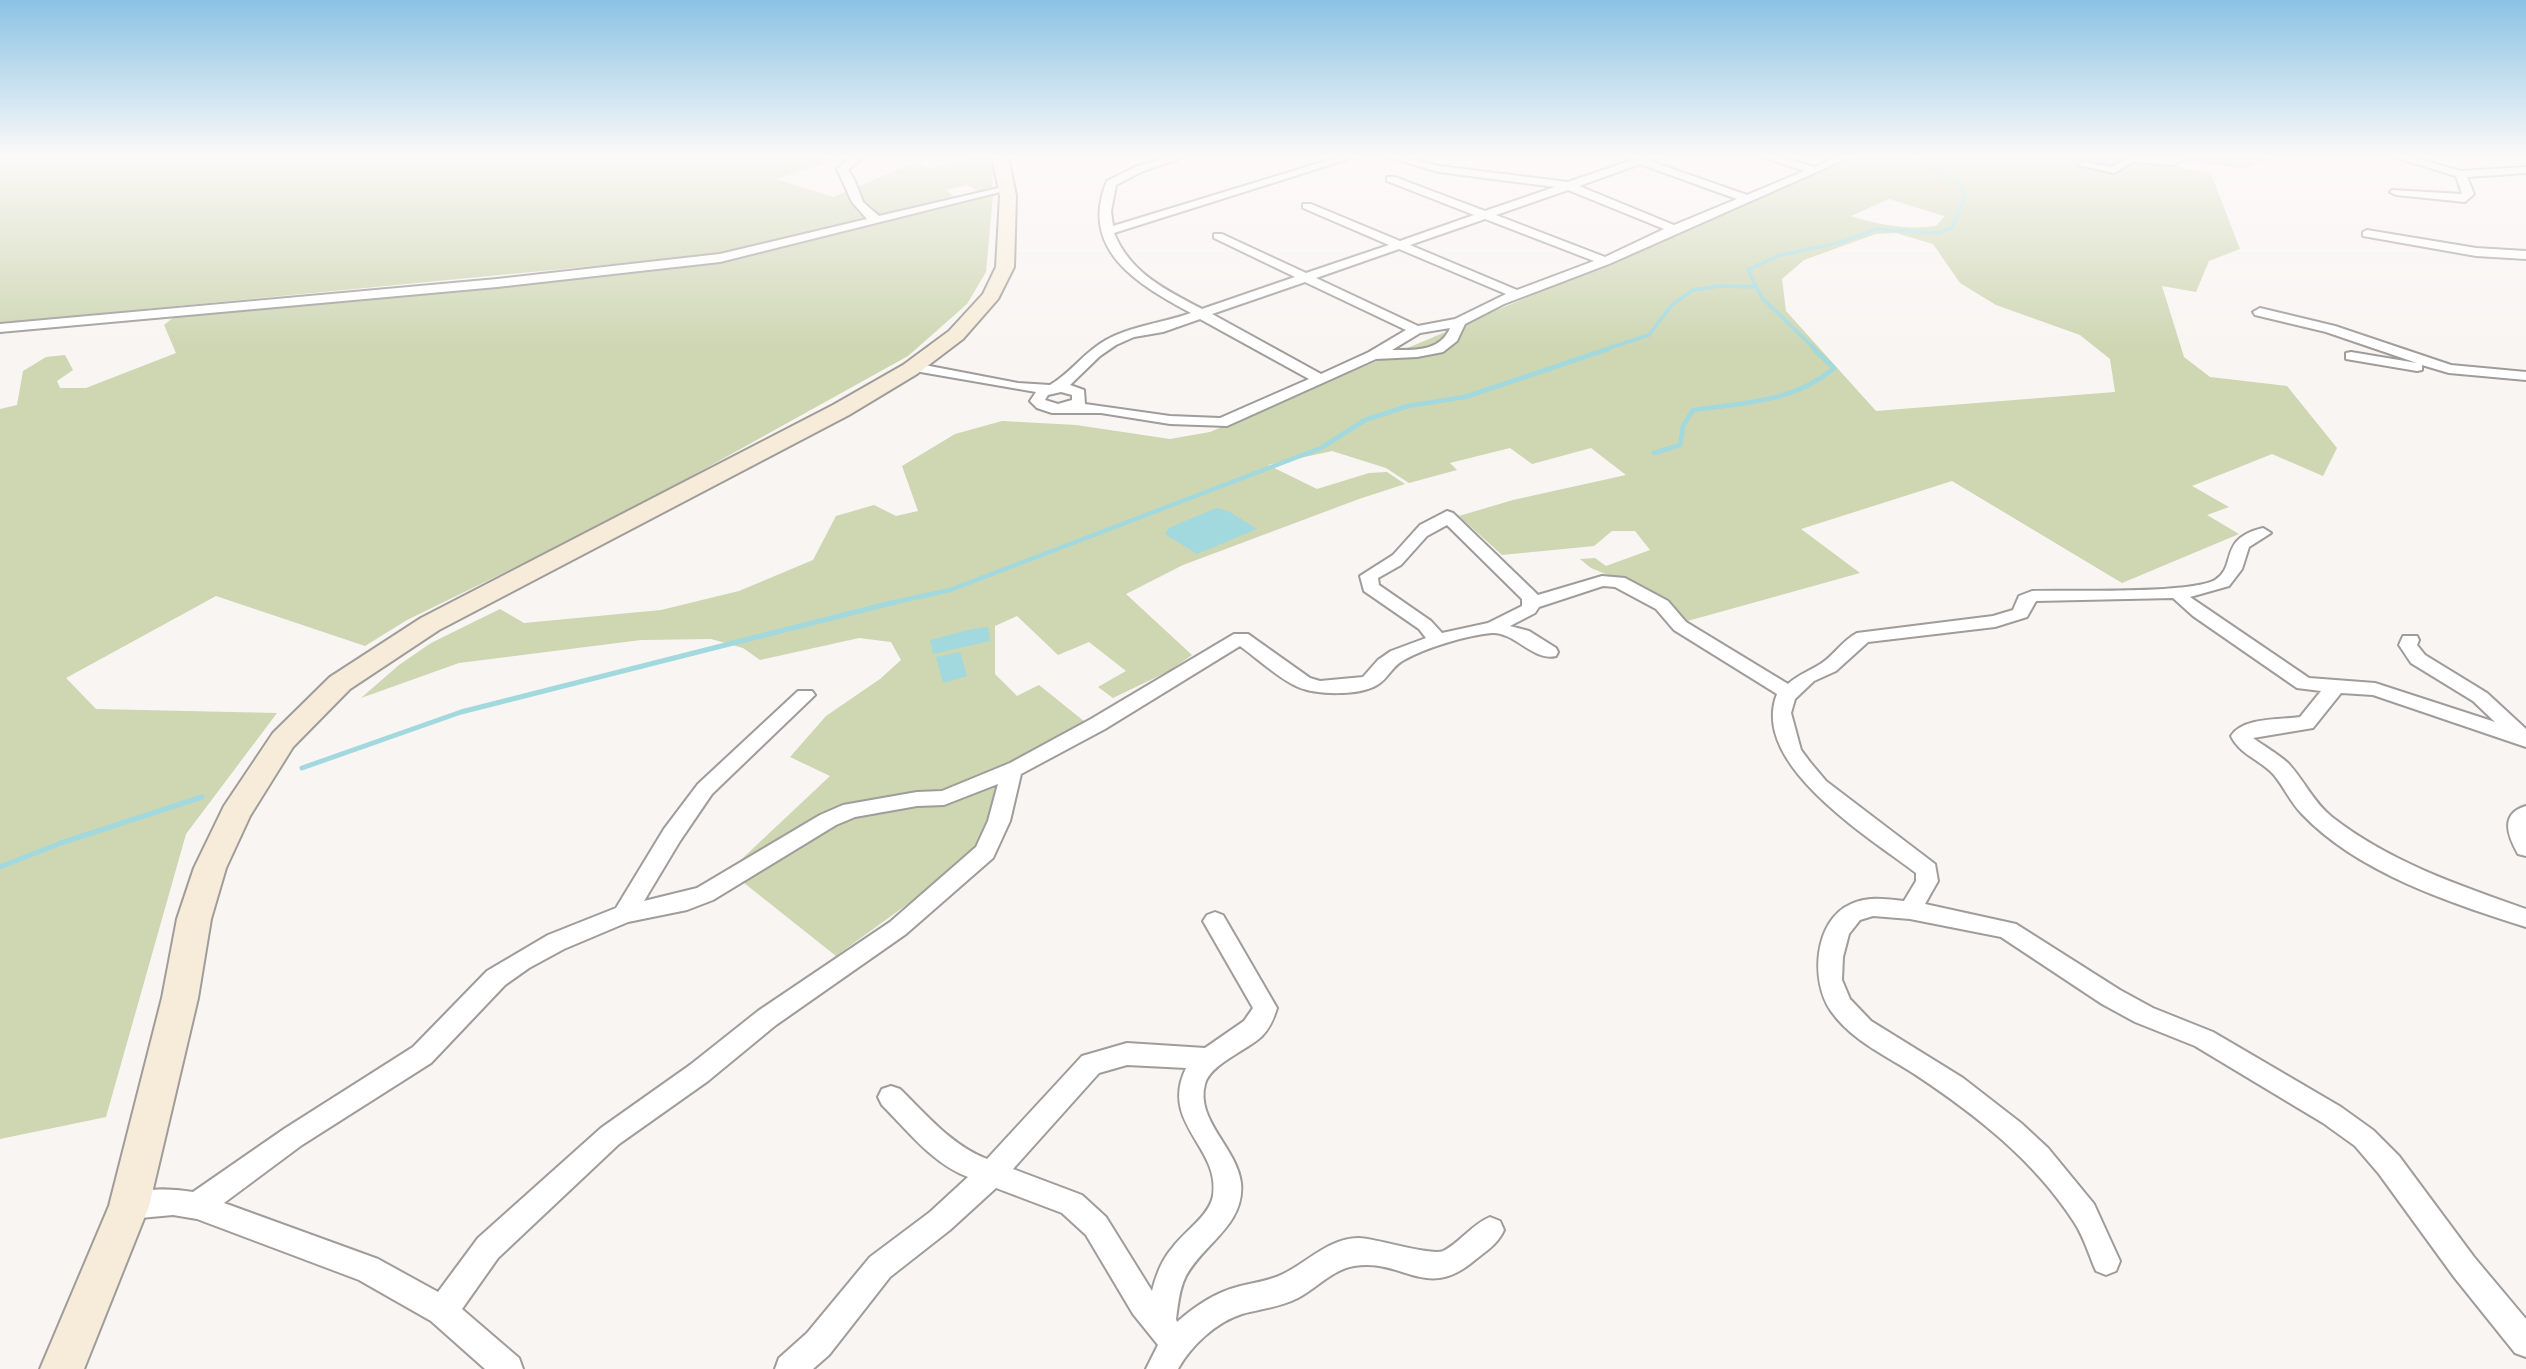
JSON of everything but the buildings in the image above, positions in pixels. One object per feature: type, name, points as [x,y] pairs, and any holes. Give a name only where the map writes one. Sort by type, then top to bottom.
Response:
[{"type":"street","points":[[0,328],[458,286],[720,258],[876,220]]},
{"type":"street","points":[[62,1369],[129,1206],[177,1011],[194,919],[210,868],[256,778],[284,740],[309,711],[340,683],[430,624],[910,371],[982,307],[1002,275],[1008,239],[1008,220]]},
{"type":"street","points":[[1107,220],[1120,258],[1143,282],[1320,379]]},
{"type":"street","points":[[1109,231],[1145,220]]},
{"type":"street","points":[[1342,220],[1517,294]]},
{"type":"street","points":[[1037,401],[1039,395],[1068,380],[1095,360],[1154,334],[1158,329],[1470,220]]},
{"type":"street","points":[[1497,220],[1605,261]]},
{"type":"street","points":[[1652,220],[1674,229]]},
{"type":"street","points":[[910,371],[1022,396],[1049,408],[1070,407],[1222,423],[1374,355],[1416,330],[1459,322],[1517,294],[1605,261],[1695,220]]},
{"type":"street","points":[[2367,234],[2476,252],[2526,255]]},
{"type":"street","points":[[1218,236],[1416,330]]},
{"type":"street","points":[[2260,312],[2330,330],[2449,369]]},
{"type":"street","points":[[1374,355],[1406,354],[1444,347],[1452,340],[1459,322]]},
{"type":"street","points":[[2351,356],[2384,363],[2526,376]]},
{"type":"street","points":[[1070,407],[1079,402],[1082,383],[1095,360]]},
{"type":"street","points":[[910,371],[1018,387],[1068,388],[1080,394],[1174,415],[1182,420]]},
{"type":"street","points":[[1438,640],[1425,625],[1370,587],[1369,576],[1402,556],[1416,537],[1433,523],[1448,517],[1530,597],[1532,603]]},
{"type":"street","points":[[1910,910],[1927,881],[1927,870],[1819,786],[1802,767],[1791,751],[1782,713],[1789,693],[1807,677],[1829,667],[1856,641],[1864,637],[1994,621],[2021,613],[2025,600],[2032,596],[2180,593],[2188,589],[2218,586],[2227,579],[2241,543],[2263,533]]},
{"type":"street","points":[[197,1206],[293,1137],[422,1055],[496,978],[521,961],[556,942],[624,914],[687,901],[705,894],[828,820],[850,810],[917,799],[944,798],[1048,754],[1241,638],[1303,682],[1319,687],[1345,686],[1369,681],[1398,655],[1438,640],[1494,627],[1529,608],[1532,603],[1584,585],[1602,581],[1619,582],[1653,600],[1680,626],[1789,693]]},
{"type":"street","points":[[2180,593],[2182,598],[2199,612],[2294,679],[2316,686],[2375,689],[2526,740]]},
{"type":"street","points":[[1494,627],[1522,635],[1549,652]]},
{"type":"street","points":[[2410,640],[2407,645],[2418,659],[2480,698],[2526,740]]},
{"type":"street","points":[[2337,685],[2306,723],[2252,730],[2241,736],[2244,742],[2280,768],[2308,807],[2342,836],[2424,882],[2526,918]]},
{"type":"street","points":[[624,914],[672,835],[705,789],[805,695]]},
{"type":"street","points":[[442,1311],[488,1248],[610,1136],[699,1073],[767,1017],[898,928],[985,852],[996,831],[1012,770]]},
{"type":"street","points":[[2526,814],[2518,822],[2518,834],[2526,848]]},
{"type":"street","points":[[2106,1261],[2084,1213],[2052,1172],[2014,1135],[1967,1095],[1862,1028],[1847,1015],[1832,989],[1829,973],[1832,948],[1850,914],[1861,909],[1910,910],[1955,917],[2008,930],[2111,997],[2144,1015],[2204,1039],[2332,1115],[2364,1138],[2389,1165],[2471,1277],[2526,1342]]},
{"type":"street","points":[[1166,1345],[1167,1287],[1175,1267],[1214,1223],[1226,1203],[1227,1181],[1224,1172],[1190,1101],[1192,1081],[1209,1059],[1255,1027],[1264,1017],[1265,1008],[1215,921]]},
{"type":"street","points":[[790,1369],[818,1344],[880,1267],[940,1221],[991,1174],[1091,1064],[1127,1054],[1209,1059]]},
{"type":"street","points":[[891,1097],[939,1144],[967,1164],[1072,1204],[1096,1226],[1166,1345]]},
{"type":"street","points":[[129,1206],[173,1202],[197,1206],[368,1269],[442,1311],[508,1369]]},
{"type":"street","points":[[1166,1345],[1204,1318],[1233,1302],[1288,1288],[1331,1259],[1356,1252],[1389,1255],[1432,1266],[1449,1264],[1490,1230]]},
{"type":"green space","points":[[0,220],[869,220],[730,253],[0,323]]},
{"type":"green space","points":[[895,220],[991,220],[986,272],[967,304],[908,356],[618,517],[407,620],[365,646],[216,596],[66,678],[96,709],[277,713],[186,834],[106,1117],[0,1139],[0,409],[17,405],[23,371],[46,357],[65,355],[73,370],[57,381],[60,388],[86,388],[176,353],[164,325],[175,316],[473,287],[746,256]]},
{"type":"green space","points":[[1709,220],[1867,220],[1914,227],[1936,226],[1942,220],[2229,220],[2240,249],[2209,261],[2196,292],[2162,286],[2184,357],[2210,377],[2287,386],[2337,448],[2323,476],[2272,454],[2192,486],[2229,507],[2207,515],[2239,534],[2122,583],[1952,481],[1801,529],[1860,573],[1684,622],[1642,589],[1591,568],[1580,559],[1595,558],[1606,566],[1650,550],[1635,531],[1612,531],[1594,546],[1502,555],[1459,516],[1513,500],[1626,475],[1591,448],[1532,464],[1510,448],[1450,463],[1457,470],[1409,483],[1386,468],[1332,451],[1268,465],[1317,489],[1369,473],[1387,472],[1405,484],[1183,565],[1126,594],[1192,655],[1169,671],[1113,698],[1098,687],[1126,671],[1089,642],[1058,655],[1017,616],[995,626],[995,674],[1017,696],[1039,685],[1085,722],[1034,752],[971,851],[909,903],[836,956],[729,871],[830,776],[790,757],[826,716],[880,679],[901,660],[891,642],[859,638],[760,660],[743,648],[711,639],[641,640],[459,663],[361,698],[399,665],[431,643],[500,609],[524,623],[661,610],[739,591],[813,560],[836,516],[874,505],[896,516],[918,511],[902,466],[955,434],[1002,421],[1076,425],[1170,439],[1210,432]],"holes":[[[1896,233],[1933,244],[1960,283],[1996,305],[2080,335],[2110,359],[2115,392],[1876,411],[1786,311],[1782,279],[1804,260],[1876,234]]]},
{"type":"water","points":[[1216,508],[1228,511],[1257,529],[1197,554],[1165,534],[1169,528]]},
{"type":"water","points":[[988,627],[990,641],[933,654],[930,640]]},
{"type":"water","points":[[960,652],[967,676],[943,683],[936,657]]},
{"type":"waterway","points":[[1816,350],[1762,298],[1748,270],[1777,256],[1842,242],[1877,229],[1937,233],[1952,228],[1955,220]]},
{"type":"waterway","points":[[1603,350],[1649,335],[1672,305],[1693,290],[1719,286],[1756,287]]},
{"type":"waterway","points":[[888,604],[950,590],[1321,448],[1365,420],[1408,406],[1465,397],[1608,349]]},
{"type":"waterway","points":[[1654,453],[1680,445],[1683,426],[1693,410],[1767,399],[1802,388],[1819,379],[1834,368],[1814,349]]},
{"type":"waterway","points":[[888,604],[895,602]]},
{"type":"waterway","points":[[302,768],[461,712],[888,604]]},
{"type":"waterway","points":[[0,867],[61,843],[202,797]]}]
